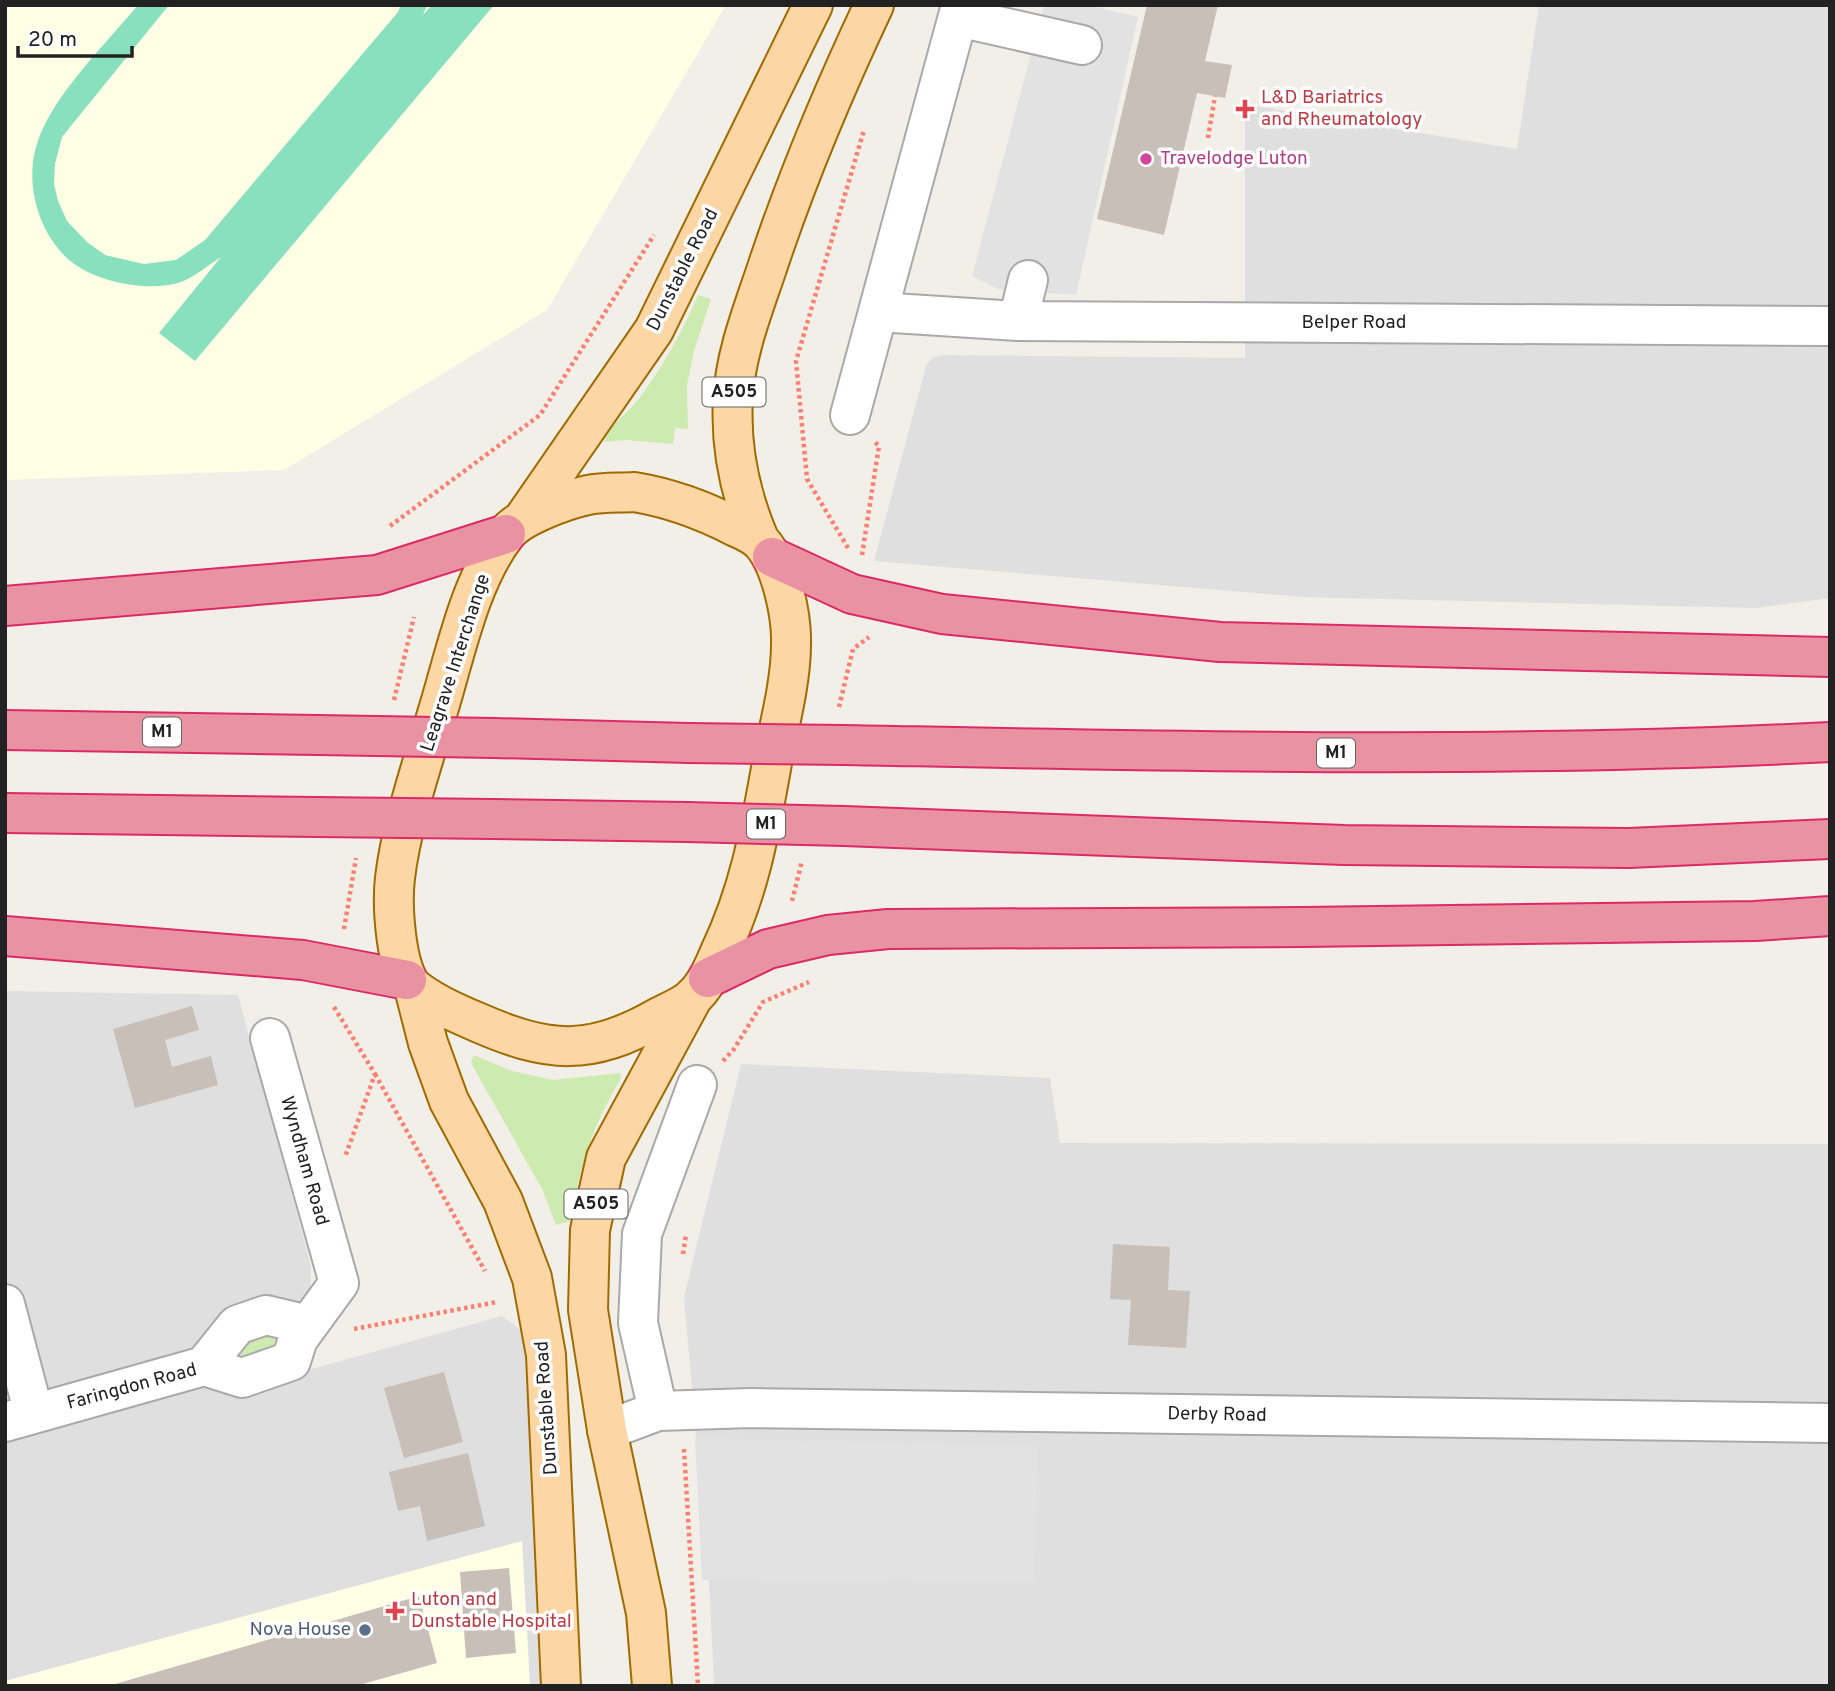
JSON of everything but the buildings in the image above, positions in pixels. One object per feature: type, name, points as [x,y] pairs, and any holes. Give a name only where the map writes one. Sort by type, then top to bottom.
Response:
[{"type":"highway","points":[[5,606],[377,575],[515,526]]},
{"type":"highway","points":[[766,548],[852,594],[942,614],[1220,642],[1830,657]]},
{"type":"highway","name":"M1","points":[[5,730],[1354,754],[1830,742]]},
{"type":"highway","name":"M1","points":[[5,813],[687,822],[1344,845],[1629,848],[1830,839]]},
{"type":"highway","points":[[700,988],[768,948],[828,935],[888,929],[1330,927],[1755,921],[1830,916]]},
{"type":"highway","points":[[5,936],[303,960],[411,984]]},
{"type":"main road","name":"Dunstable Road","points":[[515,526],[654,330],[813,5]]},
{"type":"main road","name":"A505","points":[[766,548],[744,504],[736,467],[733,397],[746,330],[774,247],[838,83],[874,5]]},
{"type":"main road","points":[[411,984],[454,1012],[507,1035],[545,1046],[573,1047],[605,1043],[641,1028],[700,988],[737,918],[753,867],[792,645],[787,603],[766,548],[713,515],[669,498],[635,492],[588,495],[515,526]]},
{"type":"main road","name":"Leagrave Interchange","points":[[411,984],[395,935],[395,874],[416,784],[480,579],[515,526]]},
{"type":"main road","name":"Dunstable Road","points":[[411,984],[428,1044],[449,1101],[503,1201],[532,1278],[546,1355],[561,1686]]},
{"type":"main road","name":"A505","points":[[652,1686],[646,1613],[607,1430],[588,1310],[590,1230],[606,1158],[700,988]]},
{"type":"street","points":[[850,415],[960,11],[1082,45]]},
{"type":"street","points":[[1018,321],[1028,280]]},
{"type":"street","name":"Belper Road","points":[[878,312],[1018,321],[1830,326]]},
{"type":"street","name":"Wyndham Road","points":[[270,1038],[339,1283]]},
{"type":"street","points":[[658,1411],[638,1323],[642,1234],[697,1085]]},
{"type":"street","name":"Faringdon Road","points":[[20,1418],[204,1366],[242,1378],[291,1361],[303,1332],[339,1283]]},
{"type":"street","points":[[5,1304],[20,1418]]},
{"type":"street","points":[[204,1366],[237,1325],[266,1315],[303,1332]]},
{"type":"street","name":"Derby Road","points":[[607,1430],[658,1411],[751,1408],[1830,1423]]},
{"type":"path","points":[[1208,138],[1215,96]]},
{"type":"path","points":[[865,125],[796,360],[807,479],[848,548],[872,561]]},
{"type":"path","points":[[390,526],[540,415],[655,233]]},
{"type":"path","points":[[850,415],[879,446],[862,556]]},
{"type":"path","points":[[697,1085],[734,1049],[764,1002],[808,982]]},
{"type":"path","points":[[324,1001],[334,1006],[374,1073],[489,1278]]},
{"type":"path","points":[[344,1161],[374,1073]]},
{"type":"path","points":[[303,1332],[502,1301],[495,1290]]},
{"type":"shaded area","points":[[5,5],[726,5],[547,310],[284,470],[5,480]]},
{"type":"shaded area","points":[[1044,5],[1087,5],[1138,17],[1076,295],[998,289],[972,276]]},
{"type":"shaded area","points":[[1539,5],[1830,5],[1830,598],[1756,608],[1302,597],[874,561],[926,366],[932,358],[943,355],[1245,358],[1245,104],[1517,149]]},
{"type":"shaded area","points":[[5,991],[238,995],[311,1266],[308,1370],[502,1316],[529,1336],[547,1686],[5,1686]]},
{"type":"shaded area","points":[[741,1064],[1050,1078],[1060,1143],[1830,1144],[1830,1686],[714,1686],[710,1598],[684,1297]]},
{"type":"shaded area","points":[[695,1438],[1038,1446],[1034,1582],[702,1580]]},
{"type":"shaded area","name":"Luton and Dunstable Hospital","points":[[522,1541],[530,1686],[5,1686],[5,1681]]},
{"type":"green space","points":[[138,5],[169,5],[62,137],[55,164],[54,184],[67,221],[87,242],[105,255],[144,264],[176,260],[205,240],[398,12],[401,5],[427,5],[423,15],[432,5],[494,5],[195,361],[159,333],[221,257],[191,277],[170,285],[139,286],[100,277],[76,265],[59,249],[42,223],[34,193],[32,177],[36,147],[53,110],[80,73]]},
{"type":"green space","points":[[698,295],[711,299],[694,351],[687,385],[688,429],[675,428],[673,444],[626,440],[604,442],[610,430],[638,400],[655,375],[679,336]]},
{"type":"green space","points":[[474,1055],[512,1071],[553,1080],[620,1073],[621,1078],[588,1147],[571,1221],[556,1225],[542,1189],[471,1063]]},
{"type":"green space","points":[[270,1326],[279,1357],[247,1368],[238,1338]]},
{"type":"place","name":"L&D Bariatrics and Rheumatology","points":[[1245,109]]},
{"type":"place","name":"Travelodge Luton","points":[[1146,159]]},
{"type":"place","name":"Luton and Dunstable Hospital","points":[[395,1611]]},
{"type":"place","name":"Nova House","points":[[365,1630]]}]
